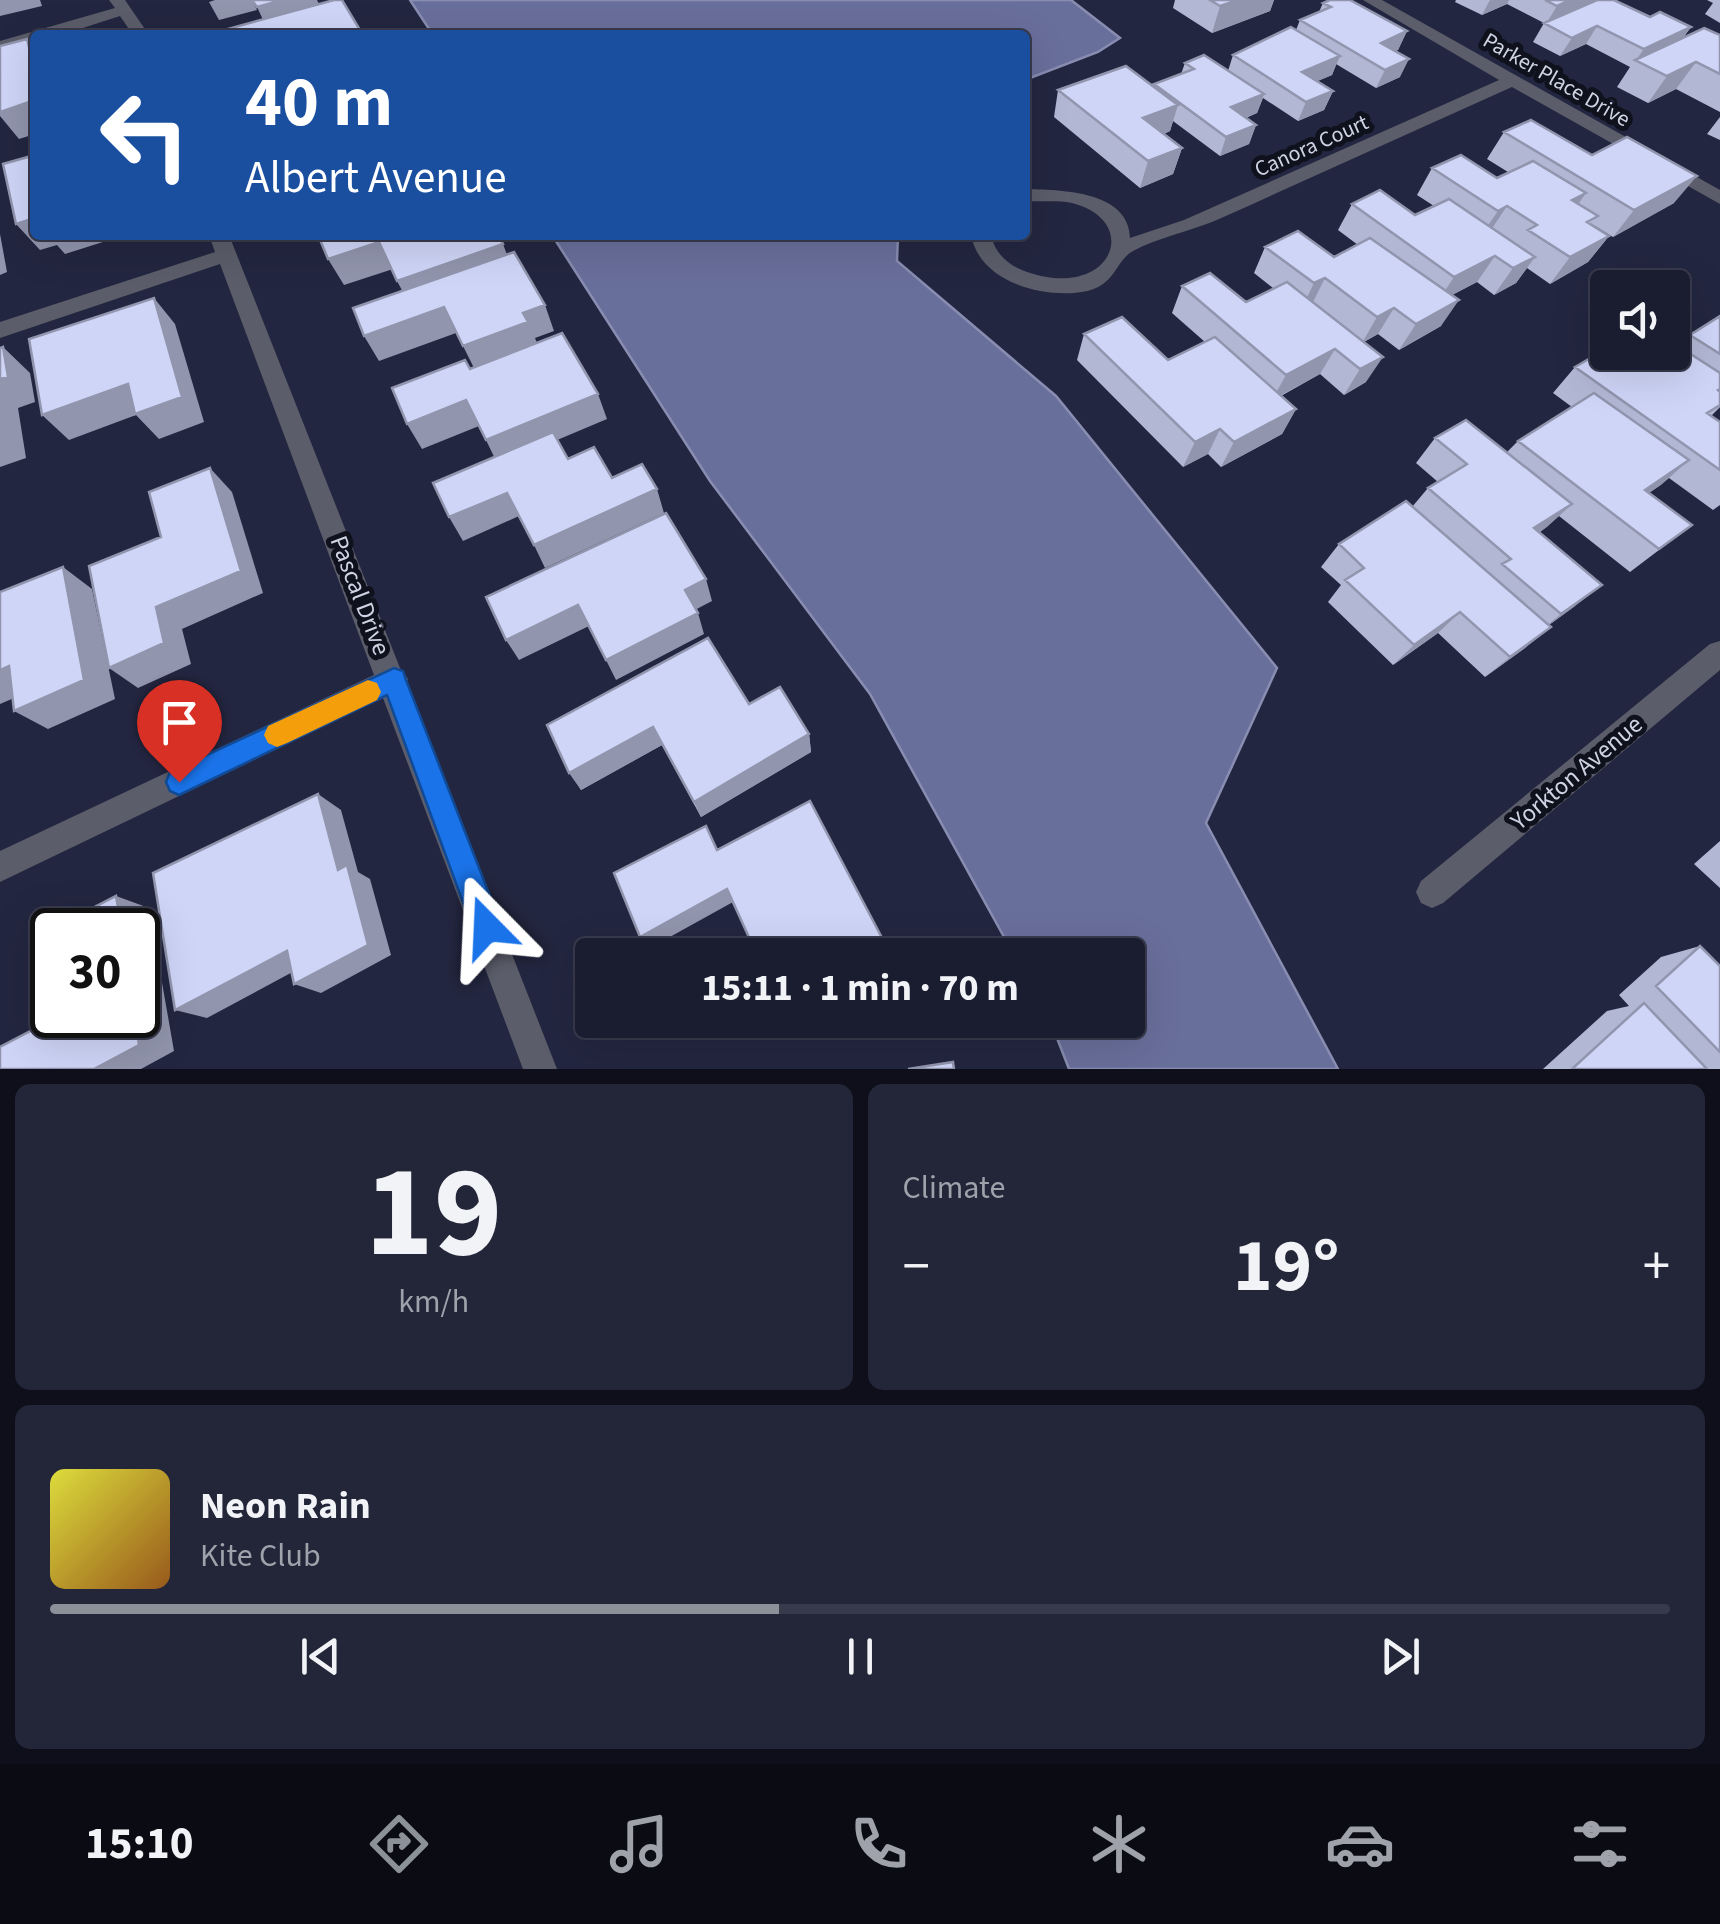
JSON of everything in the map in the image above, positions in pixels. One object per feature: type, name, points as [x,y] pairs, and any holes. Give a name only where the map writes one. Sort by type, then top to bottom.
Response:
[{"type":"street","name":"Parker Place Drive","points":[[1370,0],[1720,198]]},
{"type":"street","points":[[57,30],[121,5],[138,30]]},
{"type":"street","points":[[0,46],[30,38]]},
{"type":"street","name":"Canora Court","points":[[1125,246],[1191,224],[1513,80]]},
{"type":"street","points":[[984,240],[989,257],[1003,270],[1045,285],[1069,286],[1108,273],[1125,246],[1122,230],[1092,204],[1070,196],[1030,195]]},
{"type":"street","points":[[0,330],[223,245]]},
{"type":"street","name":"Pascal Drive","points":[[223,245],[394,680],[540,1069]]},
{"type":"street","name":"Yorkton Avenue","points":[[1432,892],[1720,653]]},
{"type":"street","points":[[0,867],[394,680]]},
{"type":"water","points":[[410,0],[1071,0],[1120,38],[1098,52],[1030,78],[1030,30],[430,30]]},
{"type":"water","points":[[555,240],[898,240],[897,261],[1056,396],[1277,668],[1206,823],[1338,1069],[1069,1069],[1057,1038],[1145,1038],[1145,938],[1005,938],[870,694],[710,481]]},
{"type":"building","points":[[252,0],[282,0],[257,7]]},
{"type":"building","points":[[342,0],[360,30],[224,30]]},
{"type":"building","points":[[1210,0],[1238,0],[1220,6]]},
{"type":"building","points":[[1350,0],[1407,31],[1381,43],[1409,59],[1385,70],[1300,20],[1331,7],[1323,3]]},
{"type":"building","points":[[1545,0],[1570,0],[1557,6]]},
{"type":"building","points":[[1597,0],[1614,0],[1650,17],[1660,12],[1691,27],[1644,49],[1597,26],[1572,38],[1544,23]]},
{"type":"building","points":[[1291,27],[1340,56],[1302,72],[1333,91],[1306,102],[1233,55]]},
{"type":"building","points":[[1704,28],[1720,35],[1720,74],[1696,62],[1667,76],[1635,60]]},
{"type":"building","points":[[27,39],[30,102],[0,112],[0,46]]},
{"type":"building","points":[[1204,55],[1264,94],[1231,107],[1256,125],[1226,137],[1154,84],[1194,69],[1185,63]]},
{"type":"building","points":[[1126,66],[1178,105],[1143,118],[1182,148],[1148,161],[1058,90]]},
{"type":"building","points":[[1531,120],[1592,155],[1627,137],[1697,176],[1634,210],[1504,132]]},
{"type":"building","points":[[1461,155],[1497,178],[1533,161],[1586,193],[1572,200],[1598,216],[1587,222],[1609,236],[1570,257],[1528,230],[1537,225],[1507,206],[1498,211],[1432,168]]},
{"type":"building","points":[[30,156],[30,220],[16,224],[3,164]]},
{"type":"building","points":[[1380,190],[1415,215],[1449,199],[1535,257],[1513,268],[1495,256],[1454,277],[1352,204]]},
{"type":"building","points":[[1298,231],[1334,257],[1370,238],[1459,300],[1416,324],[1394,308],[1377,317],[1325,278],[1314,283],[1265,247]]},
{"type":"building","points":[[320,240],[501,240],[503,244],[397,281],[379,242],[328,259]]},
{"type":"building","points":[[514,252],[545,305],[523,313],[528,322],[463,346],[444,307],[364,336],[353,308]]},
{"type":"building","points":[[1210,273],[1246,302],[1287,282],[1383,357],[1360,369],[1335,349],[1286,375],[1182,286]]},
{"type":"building","points":[[154,298],[182,397],[135,414],[128,384],[42,415],[29,339]]},
{"type":"building","points":[[1720,316],[1720,354],[1690,335]]},
{"type":"building","points":[[1122,317],[1168,360],[1215,337],[1296,409],[1234,442],[1220,429],[1195,442],[1084,334]]},
{"type":"building","points":[[562,333],[598,394],[486,440],[466,400],[407,424],[392,388],[465,360],[470,369]]},
{"type":"building","points":[[3,347],[8,377],[0,379],[0,348]]},
{"type":"building","points":[[1690,354],[1720,373],[1720,405],[1707,413],[1720,422],[1720,470],[1575,367],[1590,358],[1590,370],[1690,370]]},
{"type":"building","points":[[1594,393],[1689,460],[1645,490],[1692,525],[1659,549],[1518,441]]},
{"type":"building","points":[[1466,420],[1572,504],[1534,528],[1602,585],[1561,614],[1502,564],[1511,559],[1428,488],[1467,464],[1435,438]]},
{"type":"building","points":[[553,432],[568,459],[594,447],[612,478],[642,464],[657,489],[534,545],[507,493],[449,517],[433,483]]},
{"type":"building","points":[[210,468],[241,571],[156,607],[164,643],[109,668],[89,566],[161,537],[149,492]]},
{"type":"building","points":[[1406,501],[1551,627],[1510,657],[1460,612],[1414,645],[1345,580],[1364,568],[1339,544]]},
{"type":"building","points":[[666,513],[706,579],[685,590],[698,613],[606,660],[578,605],[506,640],[486,597]]},
{"type":"building","points":[[63,567],[84,680],[14,711],[9,666],[0,670],[0,592]]},
{"type":"building","points":[[708,638],[749,704],[780,687],[809,734],[694,802],[653,727],[569,773],[547,725]]},
{"type":"building","points":[[318,794],[338,870],[347,865],[368,945],[294,984],[287,951],[175,1010],[153,873]]},
{"type":"building","points":[[810,801],[882,938],[749,938],[727,889],[640,937],[614,873],[706,826],[717,850]]},
{"type":"building","points":[[116,896],[118,908],[93,908]]},
{"type":"building","points":[[1700,946],[1720,966],[1720,1052],[1656,986]]},
{"type":"building","points":[[1644,1003],[1707,1069],[1572,1069]]},
{"type":"building","points":[[30,1031],[30,1038],[138,1038],[139,1045],[94,1069],[0,1069],[0,1047]]},
{"type":"building","points":[[953,1062],[954,1069],[908,1069]]},
{"type":"slow traffic","points":[[277,735],[368,692]]},
{"type":"route","points":[[179,782],[394,680],[487,927]]}]
